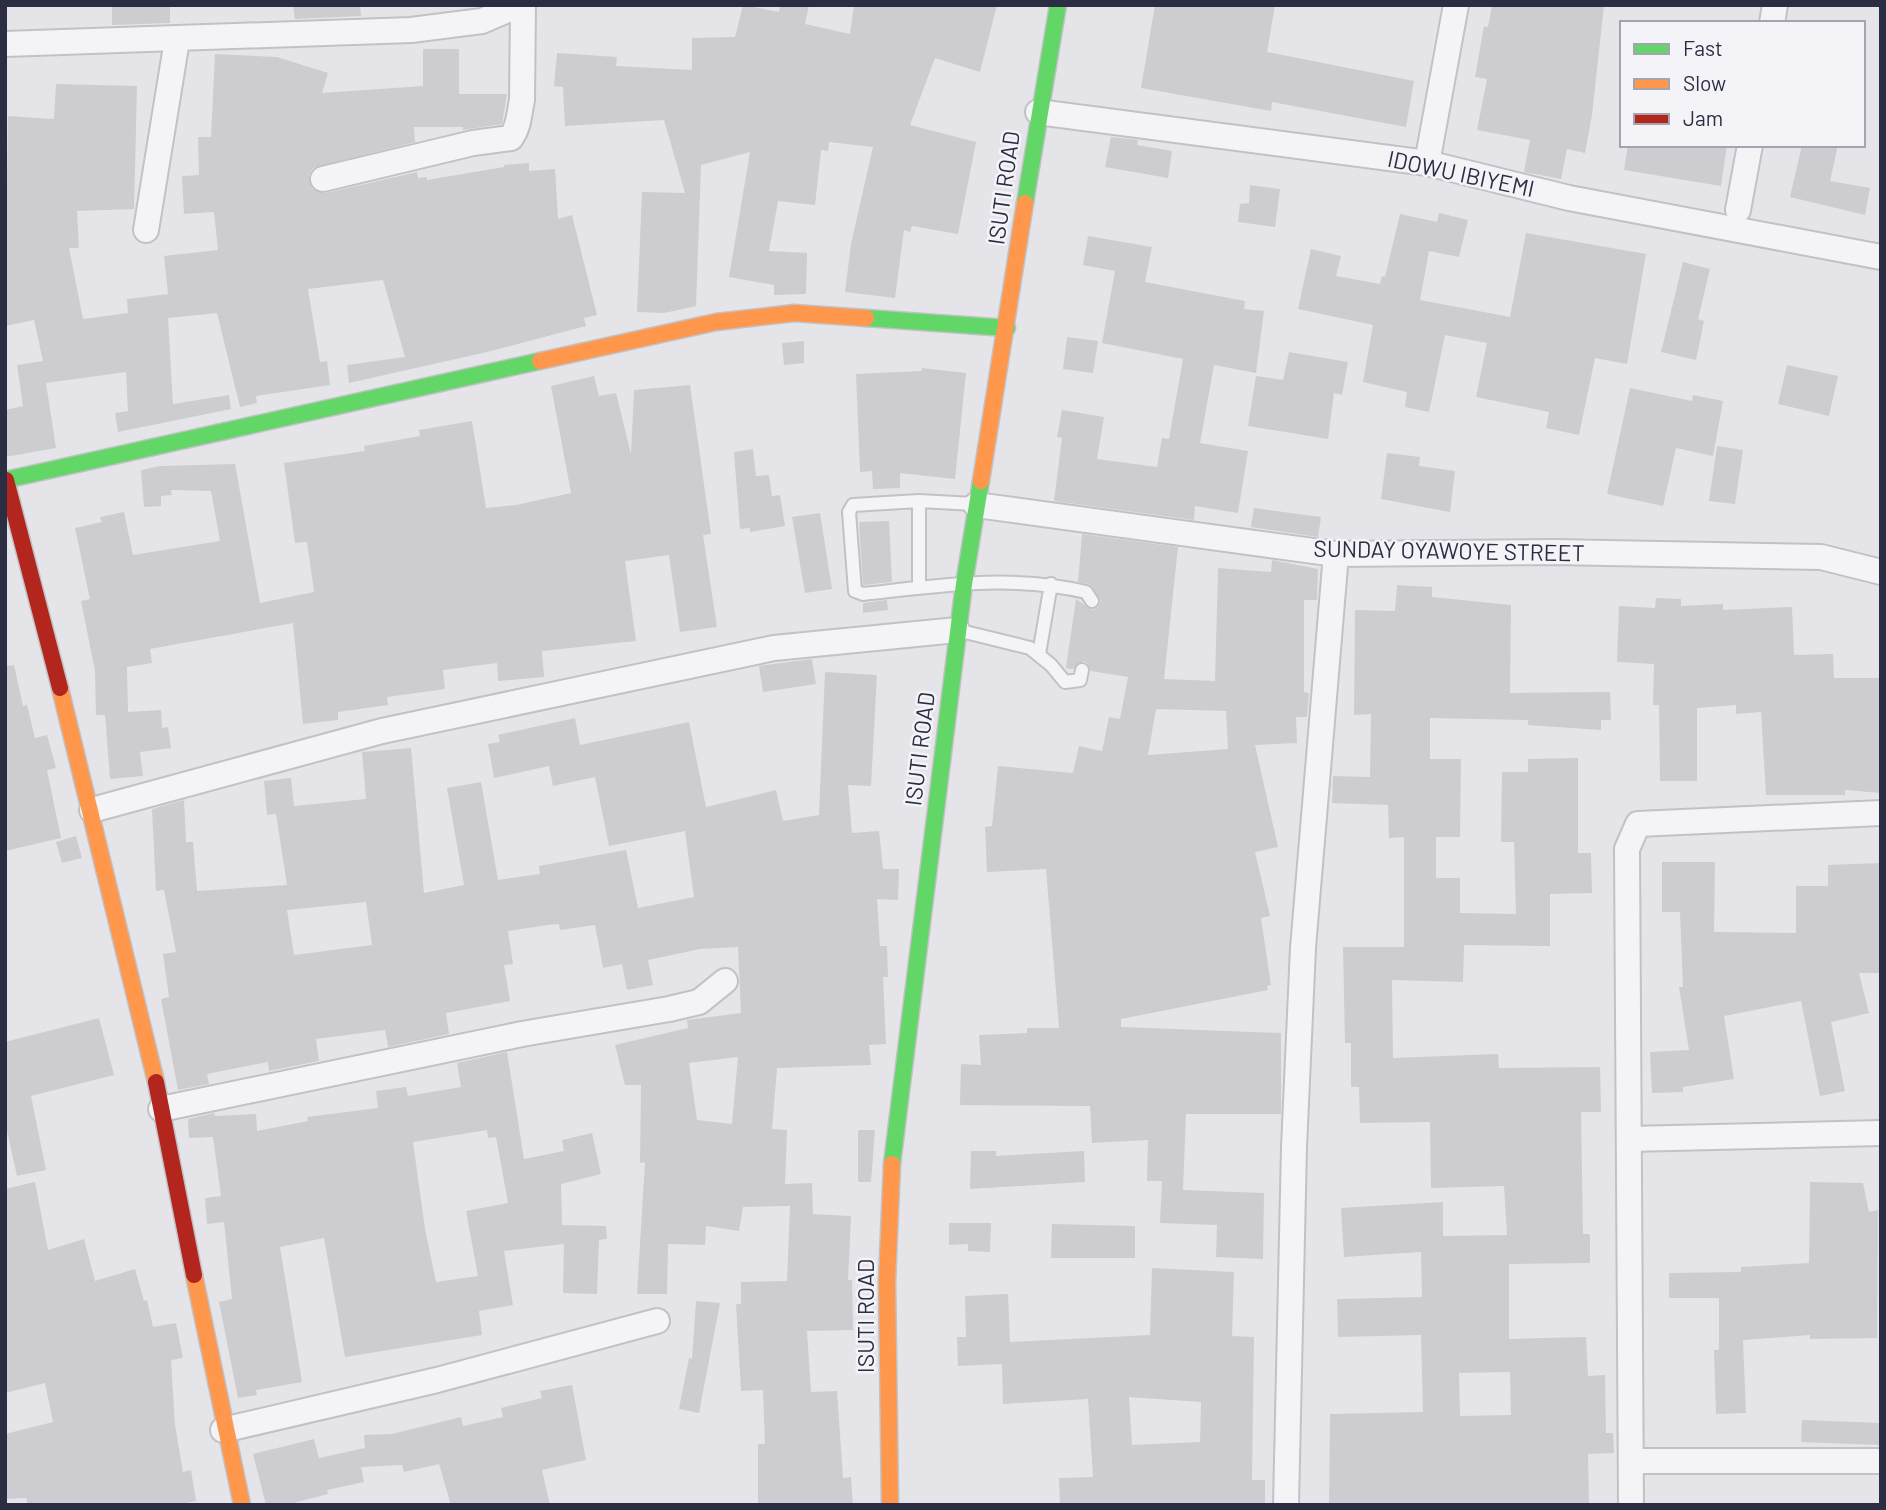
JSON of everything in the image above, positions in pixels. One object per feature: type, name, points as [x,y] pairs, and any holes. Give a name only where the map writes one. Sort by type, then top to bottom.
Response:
[{"type":"street","points":[[5,44],[411,30],[482,21],[521,5],[523,100],[518,115],[518,128],[511,138],[473,143],[323,179]]},
{"type":"street","name":"ISUTI ROAD","points":[[890,1505],[887,1281],[893,1149],[957,630],[1007,328],[1038,112],[1058,5]]},
{"type":"street","points":[[1427,163],[1457,5]]},
{"type":"street","points":[[146,230],[177,40]]},
{"type":"street","name":"IDOWU IBIYEMI","points":[[1038,112],[1427,163],[1569,198],[1881,257]]},
{"type":"street","points":[[1738,210],[1750,147]]},
{"type":"street","points":[[242,1505],[223,1430],[162,1109],[92,810],[6,480],[716,322],[794,313],[1007,328]]},
{"type":"street","name":"SUNDAY OYAWOYE STREET","points":[[976,505],[1336,554],[1554,552],[1821,558],[1881,572]]},
{"type":"street","points":[[1286,1505],[1294,1147],[1303,948],[1336,554]]},
{"type":"street","points":[[92,810],[382,731],[774,648],[957,630]]},
{"type":"street","points":[[1631,1505],[1627,849],[1638,824],[1881,813]]},
{"type":"street","points":[[162,1109],[500,1038],[669,1010],[699,1002],[725,981]]},
{"type":"street","points":[[1629,1139],[1881,1133]]},
{"type":"street","points":[[223,1430],[437,1380],[657,1321]]},
{"type":"street","points":[[1631,1461],[1881,1461]]},
{"type":"lane","points":[[919,501],[919,588]]},
{"type":"lane","points":[[976,505],[919,501],[852,505],[849,512],[855,591],[863,594],[964,584],[1051,583],[1086,592],[1092,601]]},
{"type":"lane","points":[[1040,654],[1051,583]]},
{"type":"lane","points":[[957,630],[1013,643],[1040,654],[1065,682],[1080,681],[1082,670]]},
{"type":"building","points":[[293,5],[360,5],[361,16],[295,19]]},
{"type":"building","points":[[743,5],[779,12],[780,5],[809,5],[805,24],[850,34],[854,5],[997,5],[980,72],[935,58],[910,125],[976,142],[958,234],[912,226],[910,232],[904,230],[895,298],[845,292],[851,244],[873,147],[829,142],[828,151],[821,150],[815,205],[778,201],[769,251],[807,253],[806,294],[774,295],[774,285],[729,277],[750,152],[701,165],[696,306],[664,313],[637,312],[642,192],[685,193],[664,120],[565,126],[563,87],[554,86],[557,53],[617,57],[616,66],[692,70],[692,38],[735,37]]},
{"type":"building","points":[[1155,5],[1275,5],[1267,52],[1414,81],[1406,127],[1272,102],[1271,111],[1141,88]]},
{"type":"building","points":[[1492,5],[1604,5],[1592,115],[1585,153],[1567,149],[1561,179],[1524,172],[1530,140],[1477,130],[1487,79],[1475,77],[1484,26],[1488,27]]},
{"type":"building","points":[[112,6],[170,6],[170,23],[112,25]]},
{"type":"building","points":[[423,49],[459,49],[459,94],[507,94],[502,124],[463,130],[463,127],[414,127],[415,142],[313,168],[309,175],[312,189],[326,193],[417,172],[418,178],[427,177],[427,180],[504,165],[529,163],[529,171],[555,169],[558,219],[572,215],[597,315],[584,318],[586,326],[487,352],[349,383],[347,365],[405,357],[383,280],[308,289],[320,362],[327,361],[330,385],[256,396],[257,403],[240,407],[217,313],[168,318],[173,404],[229,395],[231,409],[118,432],[115,413],[128,411],[126,372],[46,383],[56,448],[5,457],[5,410],[23,406],[17,365],[43,361],[34,320],[5,326],[8,116],[54,119],[56,84],[137,86],[134,209],[77,211],[79,248],[69,248],[83,319],[128,313],[127,299],[168,294],[164,256],[218,250],[214,212],[184,214],[182,176],[199,175],[198,137],[211,137],[215,54],[277,57],[328,73],[322,93],[423,86]]},
{"type":"building","points":[[1111,137],[1138,140],[1137,145],[1172,151],[1168,178],[1105,167]]},
{"type":"building","points":[[1628,147],[1727,147],[1721,186],[1624,170]]},
{"type":"building","points":[[1802,147],[1838,147],[1830,181],[1870,188],[1865,215],[1790,197]]},
{"type":"building","points":[[1250,185],[1280,189],[1275,227],[1238,222],[1240,204],[1249,203]]},
{"type":"building","points":[[1439,213],[1468,220],[1459,257],[1429,251],[1420,300],[1510,317],[1526,233],[1646,254],[1627,364],[1595,358],[1579,435],[1546,428],[1549,412],[1476,397],[1487,343],[1445,335],[1429,412],[1405,407],[1407,392],[1363,382],[1373,325],[1298,309],[1311,249],[1341,256],[1336,276],[1380,284],[1382,276],[1385,277],[1400,214],[1437,222]]},
{"type":"building","points":[[1088,236],[1152,247],[1145,282],[1245,301],[1244,309],[1264,311],[1256,373],[1214,365],[1200,443],[1248,451],[1238,513],[1195,506],[1194,520],[1054,501],[1062,438],[1057,437],[1062,410],[1104,417],[1097,459],[1157,467],[1162,438],[1169,439],[1183,359],[1102,343],[1115,271],[1083,265]]},
{"type":"building","points":[[1683,262],[1710,269],[1698,319],[1704,321],[1696,360],[1661,352]]},
{"type":"building","points":[[1067,337],[1098,341],[1093,373],[1063,369]]},
{"type":"building","points":[[804,341],[804,363],[784,365],[782,343]]},
{"type":"building","points":[[1289,352],[1348,362],[1342,395],[1334,393],[1328,439],[1248,426],[1256,376],[1283,380]]},
{"type":"building","points":[[1787,365],[1838,376],[1829,416],[1778,404]]},
{"type":"building","points":[[922,368],[966,373],[955,479],[900,473],[900,488],[873,489],[872,471],[860,472],[856,374],[921,371]]},
{"type":"building","points":[[594,376],[599,396],[616,393],[631,454],[634,390],[690,385],[711,534],[703,535],[717,627],[680,632],[669,555],[625,561],[636,641],[542,651],[544,677],[498,681],[497,663],[443,670],[445,689],[387,697],[388,705],[338,712],[338,720],[303,724],[293,623],[150,649],[152,663],[127,667],[128,712],[161,710],[162,728],[168,727],[171,748],[140,752],[143,776],[110,779],[105,715],[96,715],[95,671],[81,601],[90,599],[75,528],[102,522],[100,517],[124,512],[133,555],[220,541],[211,491],[171,490],[172,495],[161,496],[161,506],[144,507],[141,470],[160,466],[235,464],[260,603],[314,592],[307,542],[295,543],[284,463],[365,451],[364,446],[420,436],[419,430],[472,421],[486,508],[516,505],[571,493],[551,386]]},
{"type":"building","points":[[1630,388],[1692,401],[1693,395],[1723,401],[1713,456],[1676,448],[1663,506],[1607,494]]},
{"type":"building","points":[[1717,446],[1743,450],[1735,504],[1709,501]]},
{"type":"building","points":[[753,449],[756,476],[769,475],[772,496],[780,495],[785,526],[750,532],[750,528],[740,529],[734,452]]},
{"type":"building","points":[[1387,453],[1420,457],[1419,466],[1455,471],[1450,512],[1381,499]]},
{"type":"building","points":[[1254,508],[1321,517],[1318,537],[1251,527]]},
{"type":"building","points":[[820,513],[832,589],[805,593],[792,517]]},
{"type":"building","points":[[889,521],[892,582],[863,585],[859,522]]},
{"type":"building","points":[[1082,534],[1178,547],[1164,679],[1215,681],[1218,568],[1271,572],[1272,560],[1318,569],[1317,600],[1304,600],[1304,692],[1309,693],[1307,717],[1296,717],[1297,743],[1255,745],[1278,847],[1255,852],[1270,916],[1261,918],[1271,985],[1267,986],[1268,990],[1121,1019],[1121,1027],[1281,1033],[1281,1114],[1186,1114],[1183,1190],[1264,1193],[1263,1259],[1216,1257],[1217,1225],[1160,1223],[1162,1181],[1147,1181],[1148,1140],[1092,1143],[1090,1106],[960,1105],[961,1064],[981,1065],[979,1035],[1027,1033],[1027,1028],[1059,1028],[1046,869],[987,872],[985,827],[992,826],[998,766],[1073,773],[1079,746],[1102,751],[1109,717],[1120,719],[1128,677],[1091,671],[1083,661],[1073,669],[1066,668],[1076,599],[1092,610],[1097,608],[1101,601],[1091,585],[1078,582]],"holes":[[[1156,709],[1226,711],[1228,749],[1148,755]]]},
{"type":"building","points":[[1397,585],[1432,587],[1432,597],[1511,605],[1510,693],[1610,692],[1611,720],[1601,720],[1601,730],[1528,725],[1528,720],[1430,718],[1430,759],[1461,759],[1460,837],[1436,837],[1436,878],[1460,878],[1460,913],[1516,914],[1514,842],[1501,842],[1502,772],[1528,772],[1528,759],[1578,758],[1578,853],[1591,853],[1592,893],[1550,894],[1550,946],[1464,945],[1463,982],[1392,980],[1393,1058],[1498,1054],[1499,1068],[1600,1067],[1601,1112],[1581,1112],[1583,1234],[1590,1234],[1590,1263],[1509,1264],[1509,1339],[1586,1337],[1588,1376],[1605,1375],[1606,1433],[1613,1433],[1614,1453],[1588,1454],[1589,1505],[1329,1505],[1330,1414],[1423,1412],[1421,1335],[1338,1337],[1337,1299],[1422,1297],[1421,1252],[1344,1257],[1341,1208],[1443,1202],[1443,1236],[1507,1235],[1504,1186],[1431,1188],[1430,1122],[1360,1123],[1359,1087],[1351,1087],[1351,1043],[1345,1043],[1343,947],[1404,947],[1404,837],[1389,838],[1388,805],[1332,803],[1333,776],[1370,777],[1371,714],[1354,715],[1355,610],[1395,611]],"holes":[[[1510,1372],[1511,1415],[1460,1416],[1459,1373]]]},
{"type":"building","points":[[1656,598],[1681,599],[1681,606],[1723,604],[1723,610],[1792,607],[1794,655],[1833,654],[1834,678],[1881,678],[1881,793],[1845,790],[1845,795],[1766,795],[1761,712],[1736,714],[1736,705],[1697,708],[1697,781],[1660,781],[1659,705],[1653,705],[1654,664],[1617,662],[1619,606],[1655,608]]},
{"type":"building","points":[[887,600],[888,610],[863,613],[863,603]]},
{"type":"building","points":[[812,659],[816,684],[763,692],[759,666]]},
{"type":"building","points":[[14,665],[23,706],[27,705],[35,738],[47,735],[56,768],[47,770],[61,838],[5,851],[5,666]]},
{"type":"building","points":[[825,672],[877,675],[871,786],[848,785],[852,833],[879,831],[883,869],[899,869],[898,900],[877,899],[880,946],[887,946],[888,977],[883,977],[886,1044],[869,1045],[871,1065],[777,1068],[772,1129],[787,1130],[785,1184],[812,1183],[813,1214],[851,1216],[848,1280],[852,1280],[853,1330],[807,1331],[811,1392],[837,1391],[843,1478],[851,1477],[853,1505],[758,1505],[758,1444],[765,1444],[763,1390],[741,1391],[736,1304],[741,1304],[741,1282],[787,1281],[790,1206],[743,1207],[739,1231],[706,1226],[705,1245],[668,1244],[667,1294],[637,1294],[645,1162],[640,1163],[641,1085],[625,1085],[615,1045],[688,1028],[687,1020],[741,1013],[738,947],[700,949],[648,960],[653,985],[627,990],[622,964],[603,968],[595,925],[560,930],[559,924],[508,931],[513,964],[504,965],[510,1001],[446,1013],[449,1034],[388,1047],[385,1030],[316,1039],[319,1061],[269,1071],[268,1062],[207,1074],[209,1084],[178,1090],[161,999],[169,997],[163,954],[176,952],[164,890],[156,891],[152,809],[184,800],[186,842],[193,842],[197,891],[287,885],[276,814],[267,815],[264,781],[291,778],[294,806],[366,799],[362,752],[411,748],[424,893],[464,885],[447,788],[481,782],[498,880],[540,874],[539,866],[626,850],[638,908],[694,897],[685,831],[609,846],[595,777],[553,786],[549,766],[494,778],[488,744],[500,742],[498,735],[575,718],[580,745],[689,722],[706,807],[776,790],[783,821],[819,815]],"holes":[[[366,902],[372,945],[294,955],[287,910]],[[738,1057],[732,1124],[697,1120],[689,1063]]]},
{"type":"building","points":[[76,836],[82,858],[62,863],[56,842]]},
{"type":"building","points":[[1662,862],[1715,862],[1714,932],[1796,933],[1796,886],[1828,886],[1828,865],[1881,863],[1881,973],[1859,973],[1869,1013],[1831,1022],[1845,1091],[1820,1096],[1801,1001],[1724,1016],[1734,1079],[1683,1087],[1683,1092],[1652,1093],[1650,1052],[1689,1050],[1679,987],[1683,987],[1680,912],[1662,912]]},
{"type":"building","points":[[99,1018],[114,1075],[31,1096],[46,1170],[17,1176],[5,1122],[5,1042]]},
{"type":"building","points":[[507,1052],[524,1159],[564,1151],[562,1140],[592,1133],[601,1174],[561,1184],[562,1225],[606,1226],[607,1239],[599,1240],[597,1294],[563,1293],[564,1244],[504,1251],[513,1305],[479,1311],[482,1335],[345,1357],[324,1238],[280,1247],[302,1382],[256,1390],[257,1395],[238,1398],[219,1302],[232,1299],[224,1222],[207,1224],[205,1198],[221,1196],[213,1137],[189,1138],[188,1119],[214,1113],[215,1116],[256,1114],[257,1131],[308,1121],[307,1117],[378,1108],[376,1091],[406,1087],[408,1096],[461,1087],[457,1063]],"holes":[[[487,1130],[488,1138],[496,1137],[508,1203],[466,1211],[478,1276],[436,1282],[425,1229],[413,1142]]]},
{"type":"building","points":[[858,1130],[875,1130],[871,1182],[858,1182]]},
{"type":"building","points":[[971,1151],[996,1151],[996,1156],[1084,1151],[1085,1182],[970,1189]]},
{"type":"building","points":[[35,1182],[48,1250],[84,1239],[95,1281],[135,1269],[144,1301],[147,1300],[153,1327],[176,1323],[183,1358],[171,1360],[175,1425],[183,1472],[191,1470],[196,1501],[176,1505],[28,1505],[26,1498],[5,1499],[5,1434],[53,1422],[45,1383],[5,1393],[5,1189]]},
{"type":"building","points":[[1810,1182],[1863,1183],[1869,1212],[1878,1210],[1877,1338],[1810,1339],[1810,1335],[1743,1340],[1746,1413],[1716,1414],[1714,1350],[1719,1350],[1719,1298],[1669,1298],[1669,1273],[1741,1272],[1741,1267],[1809,1263]]},
{"type":"building","points":[[949,1223],[991,1223],[990,1252],[968,1251],[968,1244],[949,1245]]},
{"type":"building","points":[[1052,1224],[1135,1226],[1135,1258],[1051,1258]]},
{"type":"building","points":[[1152,1268],[1234,1272],[1232,1336],[1254,1337],[1252,1480],[1265,1480],[1265,1505],[1060,1505],[1059,1478],[1093,1477],[1088,1399],[1003,1404],[1002,1364],[958,1366],[957,1337],[966,1337],[965,1296],[1008,1294],[1010,1342],[1150,1335]],"holes":[[[1129,1397],[1201,1402],[1200,1442],[1132,1445]]]},
{"type":"building","points":[[696,1301],[720,1303],[699,1413],[679,1409],[689,1358],[692,1359]]},
{"type":"building","points":[[572,1385],[586,1460],[542,1470],[550,1505],[451,1505],[439,1464],[404,1472],[402,1465],[361,1467],[364,1482],[327,1490],[328,1494],[286,1505],[266,1505],[253,1454],[314,1439],[319,1458],[365,1448],[364,1435],[392,1434],[461,1417],[463,1426],[503,1417],[501,1408],[542,1398],[540,1391]]},
{"type":"building","points":[[1802,1420],[1881,1423],[1881,1445],[1801,1442]]},
{"type":"traffic: fast","points":[[1025,203],[1058,5]]},
{"type":"traffic: fast","points":[[866,318],[1007,328]]},
{"type":"traffic: fast","points":[[5,480],[540,361]]},
{"type":"traffic: fast","points":[[892,1164],[964,584],[981,481]]},
{"type":"traffic: slow","points":[[981,481],[1025,203]]},
{"type":"traffic: slow","points":[[540,361],[716,322],[794,313],[866,318]]},
{"type":"traffic: slow","points":[[60,688],[156,1082]]},
{"type":"traffic: slow","points":[[890,1505],[887,1281],[892,1164]]},
{"type":"traffic: slow","points":[[194,1275],[242,1505]]},
{"type":"traffic: jam","points":[[6,480],[60,688]]},
{"type":"traffic: jam","points":[[156,1082],[194,1275]]}]
